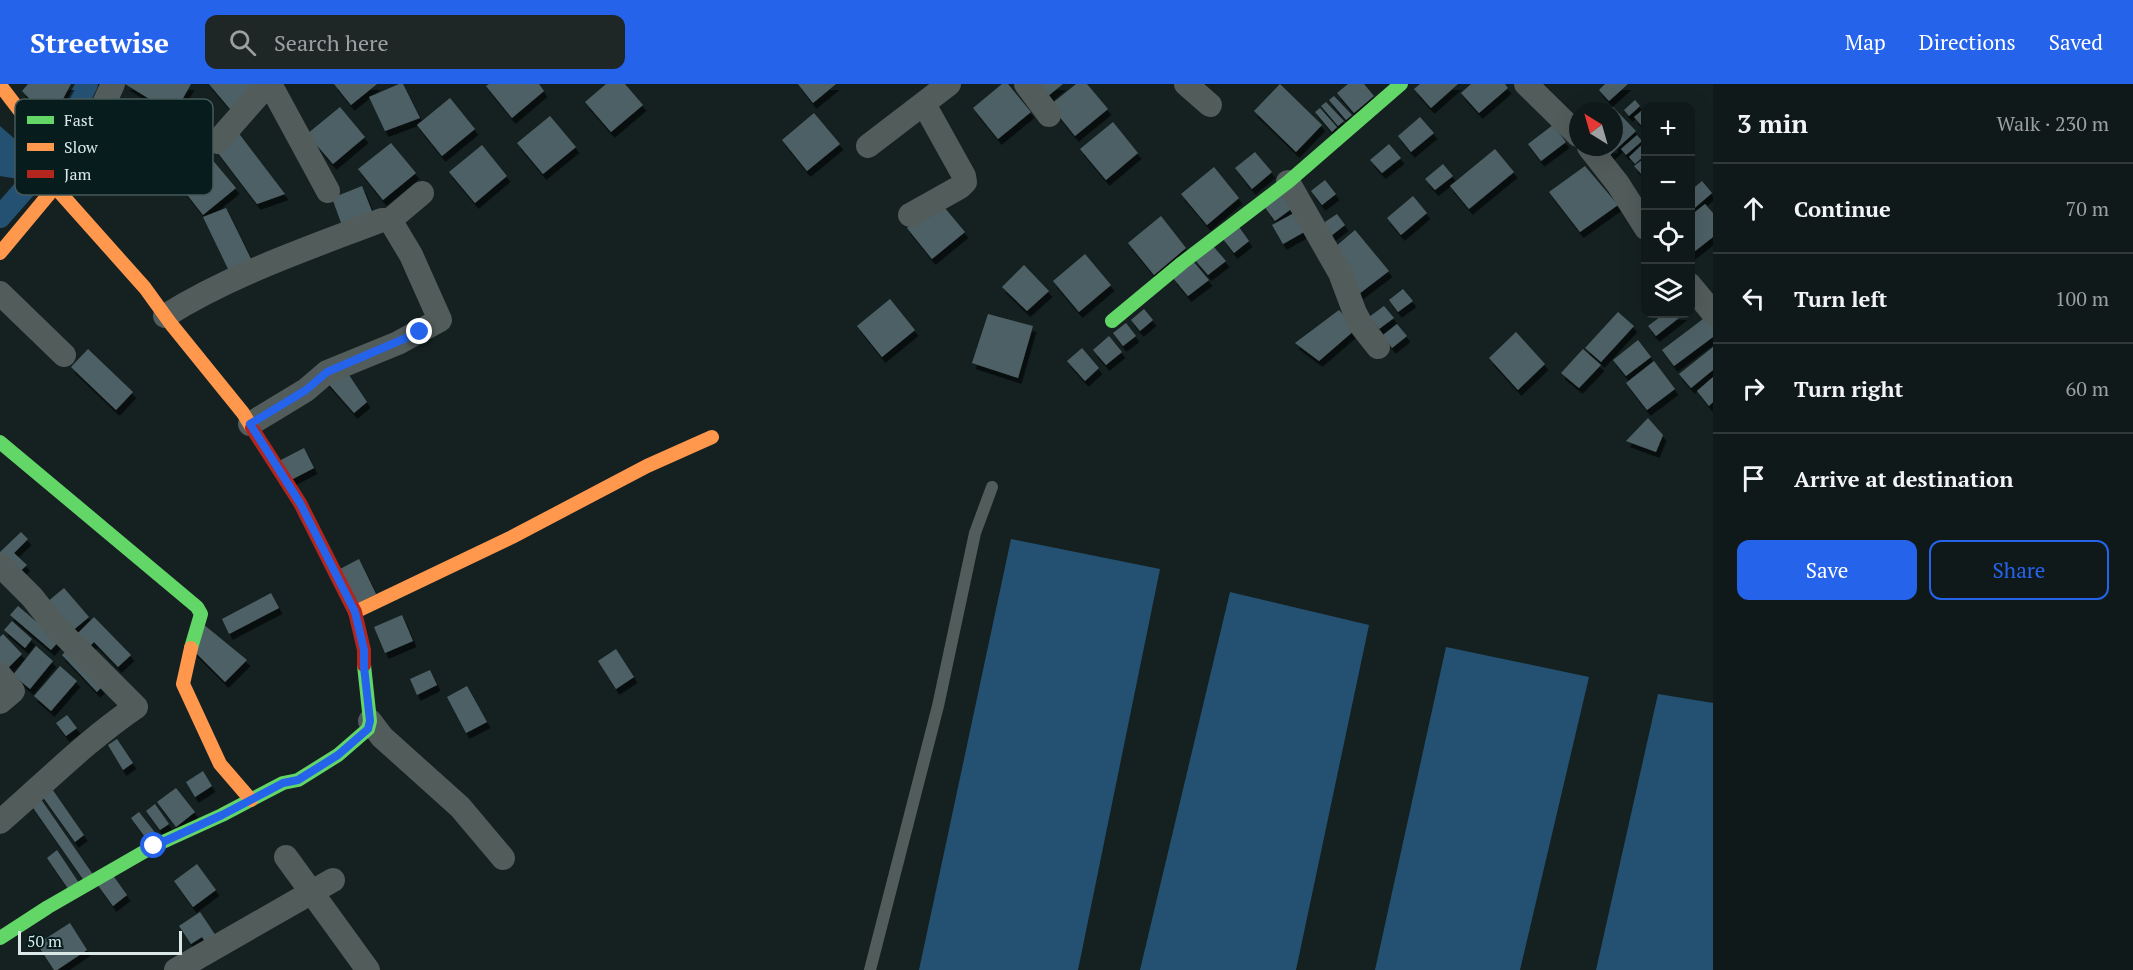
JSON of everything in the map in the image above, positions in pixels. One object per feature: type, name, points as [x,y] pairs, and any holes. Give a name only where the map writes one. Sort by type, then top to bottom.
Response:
[{"type":"street","points":[[106,99],[113,84]]},
{"type":"street","points":[[217,142],[269,84],[328,191]]},
{"type":"street","points":[[868,146],[949,84]]},
{"type":"street","points":[[1026,84],[1049,116]]},
{"type":"street","points":[[1186,84],[1210,105]]},
{"type":"street","points":[[1112,321],[1182,263],[1288,182],[1401,84]]},
{"type":"street","points":[[1527,84],[1569,126]]},
{"type":"street","points":[[0,85],[15,106]]},
{"type":"street","points":[[910,214],[960,187],[965,182],[964,176],[924,104]]},
{"type":"street","points":[[1596,156],[1618,184],[1641,220]]},
{"type":"street","points":[[1288,182],[1340,273],[1363,328],[1378,347]]},
{"type":"street","points":[[165,316],[189,301],[241,276],[316,244],[382,220],[390,220],[422,193]]},
{"type":"street","points":[[0,253],[44,195]]},
{"type":"street","points":[[0,938],[48,907],[154,846],[283,783],[298,780],[338,755],[368,729],[370,721],[364,650],[355,612],[300,503],[250,424],[165,316],[76,195]]},
{"type":"street","points":[[250,424],[306,390],[327,372],[398,343],[440,320],[411,255],[390,220]]},
{"type":"street","points":[[1695,291],[1713,313]]},
{"type":"street","points":[[0,293],[64,355]]},
{"type":"street","points":[[355,612],[512,537],[647,466],[711,437]]},
{"type":"street","points":[[0,442],[197,607],[201,614],[183,684],[220,764],[251,800]]},
{"type":"street","points":[[0,565],[32,597],[55,626],[136,707],[105,728],[0,822]]},
{"type":"street","points":[[0,675],[13,691],[0,702]]},
{"type":"street","points":[[370,721],[382,738],[460,807],[503,858]]},
{"type":"street","points":[[286,857],[368,970]]},
{"type":"street","points":[[179,969],[333,880]]},
{"type":"lane","points":[[870,970],[938,706],[975,533],[992,487]]},
{"type":"water","points":[[0,126],[15,139],[15,178],[0,176]]},
{"type":"water","points":[[1011,539],[1160,569],[1078,970],[919,970]]},
{"type":"water","points":[[1230,592],[1369,625],[1296,970],[1140,970]]},
{"type":"water","points":[[1446,647],[1589,677],[1520,970],[1375,970]]},
{"type":"water","points":[[1658,694],[1713,703],[1713,970],[1596,970]]},
{"type":"building","points":[[28,84],[71,84],[63,99],[30,99],[22,91]]},
{"type":"building","points":[[125,84],[191,84],[182,99],[150,99]]},
{"type":"building","points":[[209,84],[261,84],[230,109]]},
{"type":"building","points":[[334,84],[377,84],[351,105]]},
{"type":"building","points":[[403,84],[420,118],[385,131],[369,97]]},
{"type":"building","points":[[489,84],[539,84],[544,91],[512,118],[486,86]]},
{"type":"building","points":[[606,84],[625,84],[643,105],[611,132],[585,102]]},
{"type":"building","points":[[798,84],[836,84],[813,103]]},
{"type":"building","points":[[1002,84],[1008,84],[1031,112],[998,139],[973,108]]},
{"type":"building","points":[[1038,84],[1063,84],[1048,96]]},
{"type":"building","points":[[1076,84],[1087,84],[1108,109],[1075,136],[1050,105]]},
{"type":"building","points":[[1280,84],[1322,125],[1296,152],[1254,111]]},
{"type":"building","points":[[1348,84],[1364,84],[1374,96],[1354,113],[1337,93]]},
{"type":"building","points":[[1420,84],[1458,84],[1431,108],[1414,89]]},
{"type":"building","points":[[1471,84],[1505,84],[1508,88],[1479,113],[1461,93]]},
{"type":"building","points":[[1605,84],[1628,84],[1609,101],[1599,90]]},
{"type":"building","points":[[1334,96],[1352,115],[1346,120],[1329,100]]},
{"type":"building","points":[[450,98],[475,129],[442,156],[417,125]]},
{"type":"building","points":[[1635,100],[1640,106],[1629,116],[1624,110]]},
{"type":"building","points":[[1326,102],[1344,121],[1338,126],[1321,106]]},
{"type":"building","points":[[340,107],[365,137],[333,164],[307,134]]},
{"type":"building","points":[[1320,108],[1337,127],[1332,132],[1315,112]]},
{"type":"building","points":[[1641,111],[1641,125],[1634,117]]},
{"type":"building","points":[[814,113],[840,144],[807,171],[782,140]]},
{"type":"building","points":[[550,116],[576,147],[543,174],[517,143]]},
{"type":"building","points":[[1420,117],[1434,133],[1411,152],[1398,136]]},
{"type":"building","points":[[1623,117],[1636,131],[1623,143]]},
{"type":"building","points":[[1113,122],[1138,153],[1106,180],[1080,149]]},
{"type":"building","points":[[1553,125],[1566,142],[1541,161],[1528,144]]},
{"type":"building","points":[[234,127],[285,194],[257,204],[215,149]]},
{"type":"building","points":[[1637,135],[1641,140],[1626,155],[1623,147]]},
{"type":"building","points":[[391,143],[416,173],[383,200],[358,169]]},
{"type":"building","points":[[1389,144],[1401,158],[1382,173],[1370,160]]},
{"type":"building","points":[[482,145],[507,176],[475,203],[449,172]]},
{"type":"building","points":[[1641,146],[1641,159],[1635,164],[1629,157]]},
{"type":"building","points":[[1495,149],[1514,172],[1469,209],[1450,186]]},
{"type":"building","points":[[1255,152],[1272,172],[1252,189],[1235,168]]},
{"type":"building","points":[[213,161],[236,188],[203,215],[187,195],[213,195]]},
{"type":"building","points":[[1641,161],[1641,174],[1634,166]]},
{"type":"building","points":[[1443,164],[1453,176],[1435,190],[1425,179]]},
{"type":"building","points":[[1585,166],[1618,205],[1580,232],[1549,192]]},
{"type":"building","points":[[1214,167],[1239,198],[1207,225],[1181,194]]},
{"type":"building","points":[[1325,180],[1336,194],[1322,205],[1311,191]]},
{"type":"building","points":[[1702,181],[1712,193],[1695,208],[1695,187]]},
{"type":"building","points":[[362,186],[375,219],[344,231],[332,198]]},
{"type":"building","points":[[1284,189],[1294,207],[1275,221],[1263,205]]},
{"type":"building","points":[[1413,196],[1427,213],[1401,235],[1387,218]]},
{"type":"building","points":[[939,201],[965,232],[932,259],[907,228]]},
{"type":"building","points":[[1705,204],[1713,213],[1713,237],[1695,251],[1695,212]]},
{"type":"building","points":[[226,208],[254,265],[230,273],[203,217]]},
{"type":"building","points":[[1296,212],[1306,231],[1283,244],[1272,225]]},
{"type":"building","points":[[1337,214],[1345,225],[1331,236],[1322,224]]},
{"type":"building","points":[[1161,216],[1186,248],[1154,275],[1128,243]]},
{"type":"building","points":[[1239,227],[1249,241],[1234,253],[1223,239]]},
{"type":"building","points":[[1355,230],[1389,271],[1355,297],[1335,247]]},
{"type":"building","points":[[1213,246],[1226,261],[1208,275],[1195,260]]},
{"type":"building","points":[[1085,254],[1111,285],[1079,312],[1053,281]]},
{"type":"building","points":[[1193,261],[1209,280],[1188,296],[1173,278]]},
{"type":"building","points":[[1024,265],[1049,291],[1027,311],[1002,287]]},
{"type":"building","points":[[1403,289],[1413,301],[1398,312],[1389,300]]},
{"type":"building","points":[[890,299],[915,330],[882,357],[857,326]]},
{"type":"building","points":[[1384,306],[1394,318],[1379,329],[1369,317]]},
{"type":"building","points":[[1144,309],[1153,320],[1140,331],[1131,320]]},
{"type":"building","points":[[1339,310],[1356,329],[1319,361],[1295,343]]},
{"type":"building","points":[[1618,312],[1634,326],[1601,362],[1585,348]]},
{"type":"building","points":[[988,314],[1033,326],[1018,378],[972,363]]},
{"type":"building","points":[[1707,316],[1713,324],[1713,337],[1674,366],[1662,350]]},
{"type":"building","points":[[1659,318],[1679,318],[1656,336],[1648,326]]},
{"type":"building","points":[[1126,323],[1136,336],[1123,346],[1113,333]]},
{"type":"building","points":[[1397,324],[1407,336],[1392,348],[1383,335]]},
{"type":"building","points":[[1516,332],[1545,364],[1518,390],[1489,358]]},
{"type":"building","points":[[1109,336],[1122,352],[1106,365],[1093,350]]},
{"type":"building","points":[[1638,340],[1651,357],[1626,376],[1613,360]]},
{"type":"building","points":[[1713,347],[1713,370],[1691,388],[1679,374]]},
{"type":"building","points":[[1082,348],[1099,368],[1085,381],[1067,361]]},
{"type":"building","points":[[88,349],[133,392],[116,410],[71,367]]},
{"type":"building","points":[[1583,349],[1601,365],[1579,388],[1561,373]]},
{"type":"building","points":[[1654,361],[1675,389],[1647,410],[1626,383]]},
{"type":"building","points":[[345,369],[367,402],[354,413],[325,380]]},
{"type":"building","points":[[1713,377],[1713,402],[1709,406],[1697,391]]},
{"type":"building","points":[[1648,418],[1663,435],[1656,452],[1626,441]]},
{"type":"building","points":[[304,448],[314,468],[289,481],[279,461]]},
{"type":"building","points":[[21,532],[28,539],[14,553],[27,565],[17,574],[0,557],[0,552]]},
{"type":"building","points":[[359,559],[376,594],[358,603],[340,569]]},
{"type":"building","points":[[64,588],[89,617],[71,632],[46,603]]},
{"type":"building","points":[[271,593],[279,608],[229,634],[222,619]]},
{"type":"building","points":[[18,606],[59,641],[51,650],[10,615]]},
{"type":"building","points":[[402,615],[413,641],[385,653],[374,627]]},
{"type":"building","points":[[94,617],[131,655],[118,667],[94,642],[87,649],[74,637]]},
{"type":"building","points":[[12,621],[32,639],[25,648],[4,630]]},
{"type":"building","points":[[203,624],[247,660],[225,682],[191,648]]},
{"type":"building","points":[[3,634],[22,654],[7,669],[0,663],[0,637]]},
{"type":"building","points":[[72,645],[107,681],[97,692],[62,655]]},
{"type":"building","points":[[36,646],[53,661],[30,689],[13,675]]},
{"type":"building","points":[[616,649],[634,677],[616,689],[598,661]]},
{"type":"building","points":[[60,666],[77,681],[51,711],[34,696]]},
{"type":"building","points":[[430,670],[437,685],[417,695],[410,679]]},
{"type":"building","points":[[467,686],[487,722],[466,733],[447,697]]},
{"type":"building","points":[[67,715],[77,728],[66,736],[56,723]]},
{"type":"building","points":[[117,739],[133,763],[123,770],[108,745]]},
{"type":"building","points":[[203,771],[212,786],[195,797],[186,782]]},
{"type":"building","points":[[50,786],[84,835],[75,842],[40,793]]},
{"type":"building","points":[[176,788],[195,812],[176,827],[157,802]]},
{"type":"building","points":[[38,795],[94,876],[85,882],[29,802]]},
{"type":"building","points":[[155,804],[169,824],[160,830],[146,811]]},
{"type":"building","points":[[139,812],[157,835],[148,841],[131,818]]},
{"type":"building","points":[[57,850],[79,883],[69,890],[47,858]]},
{"type":"building","points":[[197,864],[216,890],[193,907],[174,881]]},
{"type":"building","points":[[112,874],[127,895],[113,906],[97,884]]},
{"type":"building","points":[[200,912],[220,942],[210,949],[202,937],[191,944],[179,926]]},
{"type":"building","points":[[70,923],[87,950],[54,970],[37,944]]},
{"type":"waterway","points":[[80,99],[87,84]]},
{"type":"waterway","points":[[0,217],[19,195]]},
{"type":"traffic: fast","points":[[1112,321],[1182,263],[1288,182],[1401,84]]},
{"type":"traffic: fast","points":[[0,442],[197,607],[201,614],[191,648]]},
{"type":"traffic: fast","points":[[0,938],[48,907],[154,846],[222,815],[283,783],[298,780],[338,755],[368,729],[370,721],[364,665]]},
{"type":"traffic: slow","points":[[0,85],[15,105]]},
{"type":"traffic: slow","points":[[0,253],[48,195]]},
{"type":"traffic: slow","points":[[62,195],[145,288],[243,413],[252,428]]},
{"type":"traffic: slow","points":[[355,612],[512,537],[647,466],[712,437]]},
{"type":"traffic: slow","points":[[191,648],[183,684],[220,764],[251,800]]},
{"type":"traffic: jam","points":[[252,428],[300,503],[355,612],[364,650],[364,665]]},
{"type":"route","points":[[154,846],[222,815],[283,783],[298,780],[338,755],[368,729],[370,721],[364,650],[355,612],[300,503],[250,424],[306,390],[327,372],[420,332]]}]
